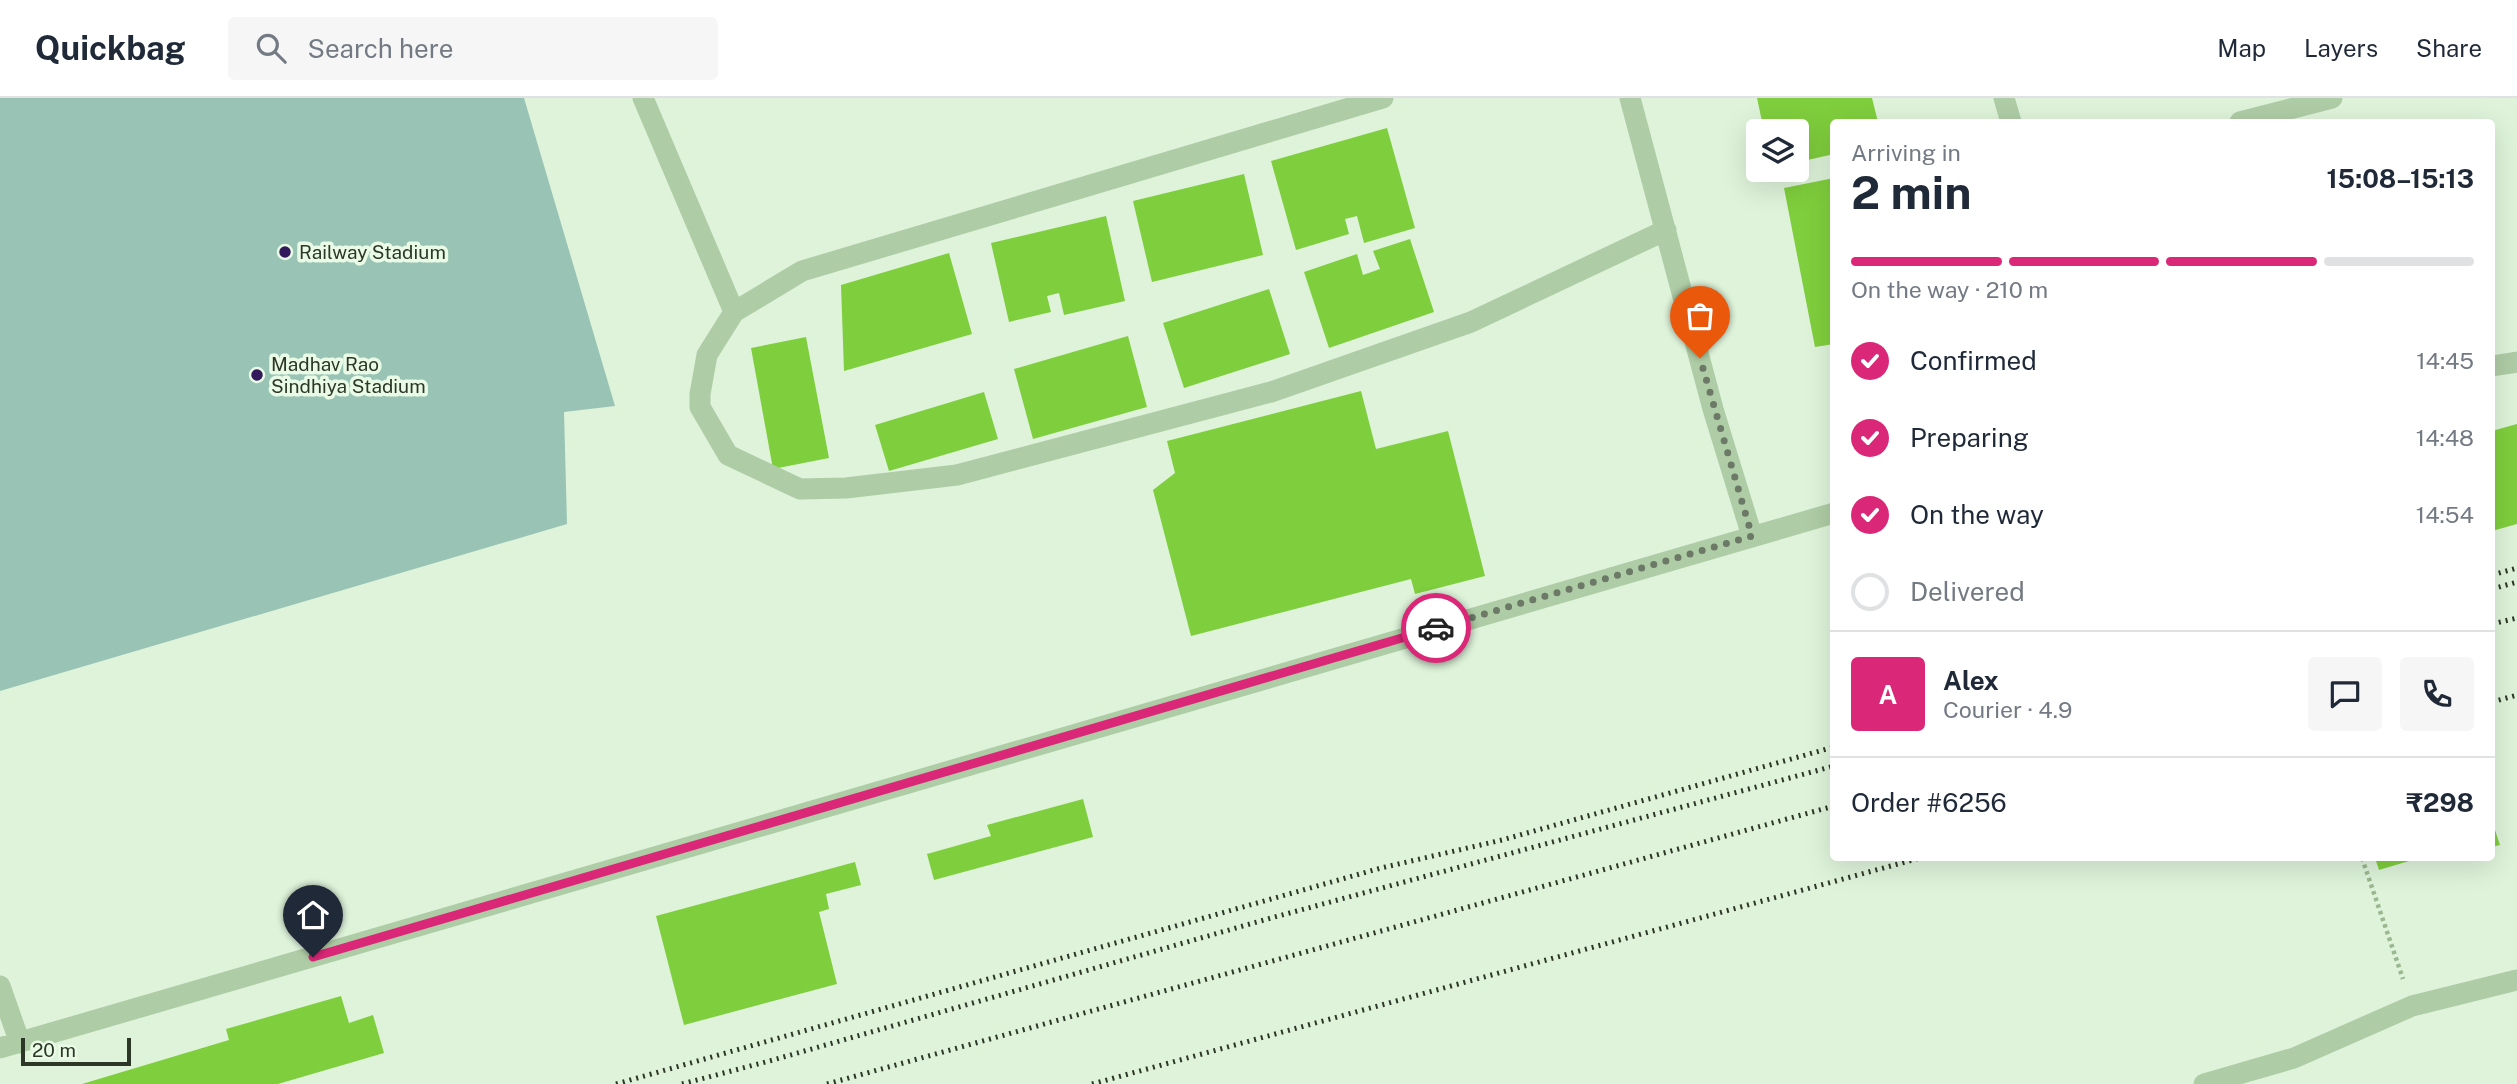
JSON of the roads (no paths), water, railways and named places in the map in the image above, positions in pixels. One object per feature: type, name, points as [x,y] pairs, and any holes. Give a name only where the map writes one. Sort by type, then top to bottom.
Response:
[{"type":"street","points":[[643,98],[734,312]]},
{"type":"street","points":[[1383,98],[802,271],[734,312],[707,355],[700,407],[728,455],[800,489],[846,488],[957,475],[1271,392],[1471,322],[1666,230]]},
{"type":"street","points":[[1630,98],[1713,409],[1752,536]]},
{"type":"street","points":[[2004,98],[2010,119]]},
{"type":"street","points":[[2247,119],[2278,105],[2332,98]]},
{"type":"street","points":[[2495,366],[2517,362]]},
{"type":"street","points":[[0,986],[10,1046],[1830,514]]},
{"type":"street","points":[[2204,1084],[2294,1058],[2412,1006],[2517,980]]},
{"type":"railway","points":[[2495,574],[2517,568]]},
{"type":"railway","points":[[2495,588],[2517,582]]},
{"type":"railway","points":[[2495,623],[2517,618]]},
{"type":"railway","points":[[2495,701],[2517,695]]},
{"type":"railway","points":[[616,1084],[1381,868],[1502,840],[1830,748]]},
{"type":"railway","points":[[682,1084],[1271,918],[1830,767]]},
{"type":"railway","points":[[827,1084],[1830,807]]},
{"type":"railway","points":[[1092,1084],[1909,861]]},
{"type":"place","name":"Railway Stadium","points":[[285,252]]},
{"type":"place","name":"Madhav Rao Sindhiya Stadium","points":[[257,375]]}]
